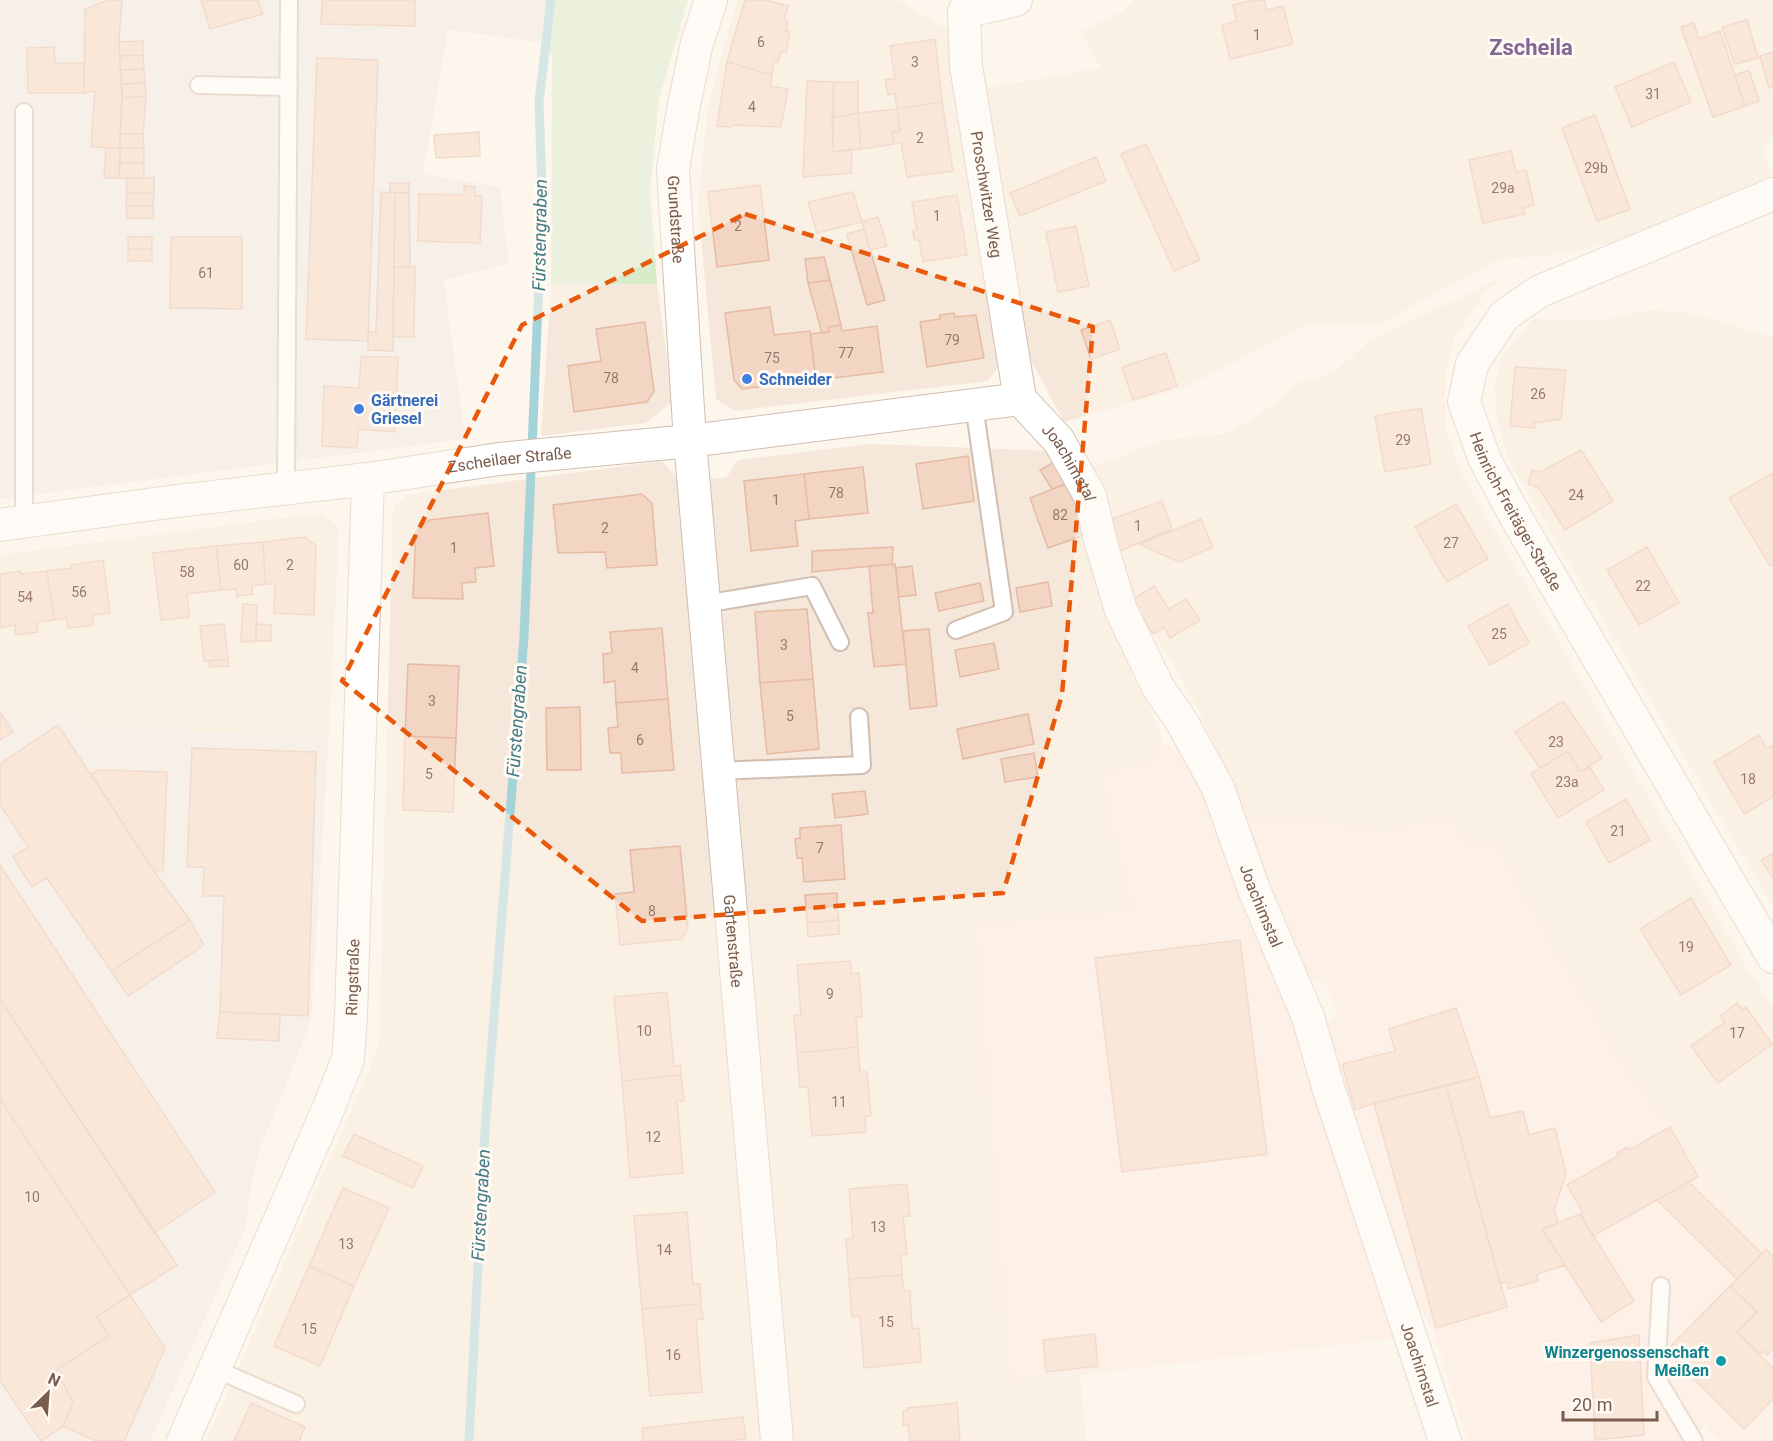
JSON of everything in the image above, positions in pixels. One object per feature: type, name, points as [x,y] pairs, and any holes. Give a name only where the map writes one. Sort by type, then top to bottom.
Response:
[{"type":"street","name":"Grundstraße","points":[[690,441],[673,169],[682,110],[711,0]]},
{"type":"street","points":[[954,6],[1016,0]]},
{"type":"street","name":"Proschwitzer Weg","points":[[954,6],[966,66],[1020,399]]},
{"type":"street","name":"Heinrich-Freitäger-Straße","points":[[1773,194],[1540,291],[1505,315],[1472,364],[1464,402],[1485,460],[1518,521],[1713,858],[1773,957]]},
{"type":"street","name":"Zscheilaer Straße","points":[[12,524],[169,502],[368,479],[499,459],[690,441],[1020,399]]},
{"type":"street","name":"Joachimstal","points":[[1020,399],[1059,441],[1090,496],[1102,547],[1121,610],[1158,687],[1182,722],[1218,788],[1253,887],[1308,1017],[1329,1090],[1445,1441]]},
{"type":"street","name":"Gartenstraße","points":[[690,441],[777,1441]]},
{"type":"street","name":"Ringstraße","points":[[183,1441],[348,1059],[352,1004],[368,479]]},
{"type":"lane","points":[[286,489],[289,0]]},
{"type":"lane","points":[[198,85],[289,87]]},
{"type":"lane","points":[[12,524],[24,112]]},
{"type":"lane","points":[[956,630],[1004,612],[974,405]]},
{"type":"lane","points":[[704,604],[812,586],[840,642]]},
{"type":"lane","points":[[719,771],[862,765],[859,717]]},
{"type":"lane","points":[[1661,1286],[1656,1377],[1694,1441]]},
{"type":"lane","points":[[215,1369],[296,1404]]},
{"type":"highlighted area","points":[[745,214],[1093,327],[1062,695],[1003,893],[642,921],[342,681],[522,325]]},
{"type":"shaded area","points":[[0,0],[544,0],[545,43],[448,30],[423,174],[500,187],[509,264],[444,280],[465,439],[0,499]]},
{"type":"shaded area","points":[[737,0],[898,0],[950,31],[999,366],[988,381],[735,411],[716,399],[698,205],[708,106]]},
{"type":"shaded area","points":[[1133,0],[1773,0],[1773,134],[1762,151],[1772,175],[1656,224],[1640,237],[1553,255],[1499,259],[1381,323],[1306,325],[1183,388],[1064,422],[1026,351],[985,88],[1101,68],[1081,31],[1122,12]]},
{"type":"shaded area","points":[[1503,277],[1485,292],[1455,337],[1445,374],[1445,428],[1461,473],[1748,970],[1773,1007],[1773,1257],[1698,1177],[1670,1127],[1624,1067],[1493,840],[1468,845],[1451,817],[1382,831],[1311,819],[1245,818],[1208,729],[1178,671],[1132,600],[1084,470],[1164,440],[1230,433],[1261,414],[1301,382],[1332,374],[1368,342]]},
{"type":"shaded area","points":[[657,284],[673,401],[646,423],[541,436],[551,285]]},
{"type":"shaded area","points":[[1649,310],[1695,314],[1773,337],[1773,906],[1509,461],[1497,420],[1495,386],[1502,357],[1533,319],[1599,321]]},
{"type":"shaded area","points":[[871,444],[1046,451],[1058,460],[1107,605],[1164,744],[1149,764],[1100,773],[1132,910],[975,924],[1010,1379],[1080,1375],[1086,1441],[206,1441],[379,1047],[393,507],[407,495],[662,461],[678,479],[726,478],[738,460]]},
{"type":"shaded area","points":[[322,513],[339,527],[329,735],[93,729],[64,703],[20,733],[0,702],[0,555]]},
{"type":"shaded area","points":[[0,702],[20,733],[64,703],[93,729],[329,735],[311,1020],[262,1143],[252,1182],[245,1229],[150,1441],[0,1441]]},
{"type":"shaded area","points":[[1164,744],[1189,753],[1293,994],[1397,1338],[1080,1375],[1009,1379],[975,924],[1132,910],[1100,773],[1149,764]]},
{"type":"shaded area","points":[[1451,817],[1468,845],[1493,840],[1624,1067],[1670,1127],[1698,1177],[1773,1257],[1773,1441],[1719,1441],[1704,1427],[1682,1441],[1467,1441],[1435,1335],[1399,1274],[1327,1026],[1337,1015],[1327,986],[1308,976],[1245,818],[1311,819],[1382,831]]},
{"type":"green space","points":[[544,0],[688,0],[659,99],[650,191],[657,284],[551,285],[552,57],[545,43]]},
{"type":"building","points":[[108,0],[122,0],[119,42],[122,98],[120,148],[91,147],[95,91],[84,93],[85,9]]},
{"type":"building","points":[[201,0],[258,0],[263,14],[210,29]]},
{"type":"building","points":[[322,0],[415,0],[415,26],[321,24]]},
{"type":"building","points":[[745,0],[766,0],[788,6],[784,19],[788,21],[786,31],[790,32],[786,52],[781,51],[778,62],[774,62],[772,75],[727,62]]},
{"type":"building","points":[[1264,0],[1267,10],[1283,6],[1293,44],[1230,59],[1222,25],[1237,21],[1233,5]]},
{"type":"building","points":[[1747,20],[1758,58],[1735,64],[1722,27]]},
{"type":"building","points":[[1694,23],[1699,39],[1720,31],[1745,106],[1713,117],[1681,27]]},
{"type":"building","points":[[935,39],[942,102],[897,109],[895,93],[888,95],[885,80],[895,79],[890,46]]},
{"type":"building","points":[[143,41],[143,55],[120,56],[119,42]]},
{"type":"building","points":[[54,47],[55,63],[84,63],[84,93],[28,93],[27,48]]},
{"type":"building","points":[[1773,52],[1773,86],[1769,88],[1760,56]]},
{"type":"building","points":[[143,55],[144,69],[120,70],[120,56]]},
{"type":"building","points":[[317,58],[378,60],[368,341],[306,339]]},
{"type":"building","points":[[727,62],[772,75],[770,86],[788,89],[781,127],[717,126]]},
{"type":"building","points":[[1674,62],[1691,102],[1632,127],[1615,87]]},
{"type":"building","points":[[144,69],[145,83],[122,84],[120,70]]},
{"type":"building","points":[[1749,70],[1759,101],[1745,106],[1735,75]]},
{"type":"building","points":[[807,81],[834,82],[833,152],[852,149],[851,173],[803,177]]},
{"type":"building","points":[[834,82],[858,82],[858,113],[832,118]]},
{"type":"building","points":[[145,83],[146,96],[122,98],[122,84]]},
{"type":"building","points":[[146,96],[143,134],[120,134],[122,98]]},
{"type":"building","points":[[942,102],[953,171],[907,177],[901,143],[894,144],[892,132],[900,131],[897,109]]},
{"type":"building","points":[[897,109],[900,131],[892,132],[894,144],[861,149],[858,113]]},
{"type":"building","points":[[858,113],[861,149],[833,152],[832,118]]},
{"type":"building","points":[[1595,115],[1630,209],[1597,221],[1562,128]]},
{"type":"building","points":[[479,132],[480,156],[436,158],[434,135]]},
{"type":"building","points":[[120,134],[143,134],[144,148],[120,148]]},
{"type":"building","points":[[1146,144],[1200,260],[1174,271],[1121,154]]},
{"type":"building","points":[[106,148],[120,148],[119,178],[104,178]]},
{"type":"building","points":[[120,148],[144,148],[144,163],[120,163]]},
{"type":"building","points":[[1511,151],[1516,172],[1526,170],[1534,205],[1523,208],[1525,214],[1483,223],[1469,160]]},
{"type":"building","points":[[1096,157],[1106,181],[1020,216],[1010,193]]},
{"type":"building","points":[[120,163],[144,163],[144,178],[119,178]]},
{"type":"building","points":[[126,178],[154,178],[154,193],[127,193]]},
{"type":"building","points":[[390,183],[409,183],[409,193],[390,192]]},
{"type":"building","points":[[760,185],[769,260],[717,267],[708,192]]},
{"type":"building","points":[[464,186],[475,187],[475,196],[482,196],[480,243],[418,241],[419,194],[464,195]]},
{"type":"building","points":[[381,192],[395,193],[393,351],[368,350],[368,332],[376,332]]},
{"type":"building","points":[[853,192],[862,222],[817,233],[808,202]]},
{"type":"building","points":[[127,193],[154,193],[153,206],[126,206]]},
{"type":"building","points":[[395,193],[409,193],[410,267],[394,267]]},
{"type":"building","points":[[957,195],[967,255],[923,262],[919,240],[914,240],[913,230],[917,230],[912,202]]},
{"type":"building","points":[[126,206],[153,206],[154,218],[127,218]]},
{"type":"building","points":[[878,217],[887,246],[870,250],[862,222]]},
{"type":"building","points":[[1076,226],[1089,286],[1058,292],[1046,232]]},
{"type":"building","points":[[864,229],[885,300],[867,305],[847,234]]},
{"type":"building","points":[[128,237],[152,237],[152,249],[128,249]]},
{"type":"building","points":[[171,237],[242,237],[242,309],[170,308]]},
{"type":"building","points":[[128,249],[152,249],[152,261],[128,261]]},
{"type":"building","points":[[824,257],[830,280],[808,283],[805,259]]},
{"type":"building","points":[[394,267],[415,267],[414,337],[393,337]]},
{"type":"building","points":[[830,280],[841,325],[828,327],[829,332],[822,333],[808,283]]},
{"type":"building","points":[[770,307],[774,335],[810,331],[816,380],[742,389],[734,380],[725,313]]},
{"type":"building","points":[[954,313],[955,317],[976,315],[984,358],[927,367],[920,322],[940,319],[940,315]]},
{"type":"building","points":[[1110,320],[1120,349],[1091,359],[1081,330]]},
{"type":"building","points":[[645,322],[654,391],[647,402],[574,412],[568,366],[601,361],[596,329]]},
{"type":"building","points":[[841,325],[842,331],[877,326],[883,372],[816,380],[810,334],[829,332],[828,327]]},
{"type":"building","points":[[1166,353],[1177,386],[1133,400],[1122,367]]},
{"type":"building","name":"Gärtnerei Griesel","points":[[361,357],[398,357],[395,432],[358,429],[357,448],[322,446],[324,386],[359,388]]},
{"type":"building","points":[[1515,367],[1566,370],[1561,419],[1534,423],[1535,428],[1510,426]]},
{"type":"building","points":[[1421,408],[1431,464],[1385,472],[1375,416]]},
{"type":"building","points":[[1581,450],[1613,501],[1565,530],[1539,488],[1528,484],[1532,470],[1540,472]]},
{"type":"building","points":[[968,456],[974,501],[923,509],[916,464]]},
{"type":"building","points":[[1058,460],[1071,482],[1052,489],[1040,470]]},
{"type":"building","points":[[863,467],[868,513],[809,519],[804,474]]},
{"type":"building","points":[[1773,473],[1773,564],[1770,566],[1729,498]]},
{"type":"building","points":[[804,474],[809,519],[795,521],[798,546],[751,551],[744,481]]},
{"type":"building","points":[[1071,482],[1090,533],[1048,548],[1030,498]]},
{"type":"building","points":[[642,494],[652,503],[657,565],[607,568],[605,552],[558,553],[553,505]]},
{"type":"building","points":[[1162,501],[1172,529],[1115,553],[1104,522]]},
{"type":"building","points":[[1456,504],[1488,559],[1447,582],[1415,527]]},
{"type":"building","points":[[488,513],[494,566],[475,568],[476,582],[462,583],[463,599],[413,598],[416,531],[429,520]]},
{"type":"building","points":[[1201,519],[1213,547],[1179,562],[1139,544]]},
{"type":"building","points":[[305,537],[316,546],[314,615],[274,613],[275,584],[265,584],[263,542]]},
{"type":"building","points":[[263,542],[265,584],[252,586],[252,594],[237,596],[236,589],[221,590],[216,546]]},
{"type":"building","points":[[216,546],[221,590],[187,594],[189,617],[161,620],[153,553]]},
{"type":"building","points":[[893,547],[892,564],[812,572],[812,551]]},
{"type":"building","points":[[1647,547],[1679,603],[1639,625],[1607,570]]},
{"type":"building","points":[[103,560],[110,613],[92,615],[94,625],[68,628],[67,618],[54,620],[47,571],[72,568],[71,565]]},
{"type":"building","points":[[895,564],[906,664],[874,667],[868,613],[873,613],[869,566]]},
{"type":"building","points":[[912,566],[916,595],[899,597],[896,568]]},
{"type":"building","points":[[21,571],[21,574],[47,571],[54,620],[37,622],[38,632],[16,635],[15,625],[0,628],[0,574]]},
{"type":"building","points":[[1048,582],[1052,606],[1020,612],[1016,588]]},
{"type":"building","points":[[980,583],[984,601],[939,611],[935,593]]},
{"type":"building","points":[[1154,586],[1169,609],[1186,599],[1200,620],[1170,638],[1164,627],[1153,634],[1132,600]]},
{"type":"building","points":[[243,604],[257,605],[256,641],[241,642]]},
{"type":"building","points":[[1508,604],[1529,643],[1490,665],[1468,626]]},
{"type":"building","points":[[807,609],[813,679],[760,683],[755,612]]},
{"type":"building","points":[[224,624],[228,659],[204,661],[200,626]]},
{"type":"building","points":[[256,624],[271,625],[271,641],[256,641]]},
{"type":"building","points":[[662,628],[668,699],[616,703],[615,681],[604,683],[603,654],[612,653],[610,632]]},
{"type":"building","points":[[929,629],[937,706],[910,709],[903,631]]},
{"type":"building","points":[[994,643],[999,669],[960,677],[955,650]]},
{"type":"building","points":[[228,659],[229,666],[210,667],[209,661]]},
{"type":"building","points":[[408,664],[459,666],[456,738],[405,736]]},
{"type":"building","points":[[813,679],[819,749],[767,754],[760,683]]},
{"type":"building","points":[[668,699],[674,770],[622,773],[621,753],[610,753],[608,728],[618,727],[616,703]]},
{"type":"building","points":[[1563,701],[1602,758],[1580,772],[1568,751],[1540,768],[1515,732]]},
{"type":"building","points":[[580,707],[581,770],[547,770],[546,708]]},
{"type":"building","points":[[0,712],[13,732],[0,740]]},
{"type":"building","points":[[1028,714],[1034,744],[963,759],[957,729]]},
{"type":"building","points":[[58,725],[154,871],[190,920],[111,971],[47,878],[32,887],[13,857],[28,847],[0,805],[0,764]]},
{"type":"building","points":[[1759,735],[1767,749],[1773,745],[1773,797],[1744,814],[1714,762]]},
{"type":"building","points":[[405,736],[456,738],[453,812],[403,810]]},
{"type":"building","points":[[192,748],[316,752],[308,1016],[220,1012],[224,896],[203,896],[204,867],[187,867]]},
{"type":"building","points":[[1568,751],[1580,772],[1590,767],[1604,790],[1558,818],[1531,774]]},
{"type":"building","points":[[1034,753],[1038,777],[1005,782],[1001,759]]},
{"type":"building","points":[[99,770],[167,772],[163,870],[154,871],[91,774]]},
{"type":"building","points":[[865,791],[868,814],[835,818],[832,794]]},
{"type":"building","points":[[1626,799],[1650,840],[1609,863],[1586,822]]},
{"type":"building","points":[[841,825],[845,879],[804,882],[802,858],[797,858],[795,839],[800,838],[800,828]]},
{"type":"building","points":[[680,846],[688,929],[681,939],[620,945],[615,894],[634,892],[630,850]]},
{"type":"building","points":[[1773,853],[1773,878],[1761,860]]},
{"type":"building","points":[[0,865],[215,1192],[154,1233],[0,999]]},
{"type":"building","points":[[837,893],[837,906],[806,909],[805,895]]},
{"type":"building","points":[[1691,898],[1731,965],[1681,995],[1640,929]]},
{"type":"building","points":[[837,906],[839,920],[807,923],[806,909]]},
{"type":"building","points":[[190,920],[204,945],[128,996],[111,971]]},
{"type":"building","points":[[839,920],[839,934],[808,937],[807,923]]},
{"type":"building","points":[[1240,940],[1267,1154],[1122,1172],[1095,958]]},
{"type":"building","points":[[850,961],[852,974],[859,973],[862,1017],[856,1017],[858,1047],[797,1053],[794,1015],[801,1015],[797,965]]},
{"type":"building","points":[[667,992],[674,1066],[681,1066],[681,1075],[622,1081],[614,997]]},
{"type":"building","points":[[0,999],[177,1265],[130,1295],[0,1099]]},
{"type":"building","points":[[1737,1003],[1743,1010],[1746,1007],[1772,1044],[1718,1083],[1691,1046],[1725,1022],[1720,1016]]},
{"type":"building","points":[[1456,1008],[1479,1077],[1374,1103],[1355,1110],[1342,1064],[1395,1051],[1389,1029]]},
{"type":"building","points":[[220,1012],[280,1014],[279,1041],[217,1038]]},
{"type":"building","points":[[858,1047],[860,1072],[867,1072],[871,1116],[865,1117],[866,1132],[812,1136],[808,1087],[800,1087],[797,1053]]},
{"type":"building","points":[[681,1075],[684,1101],[677,1101],[683,1173],[630,1178],[622,1081]]},
{"type":"building","points":[[1479,1077],[1490,1118],[1523,1111],[1529,1135],[1555,1128],[1566,1174],[1554,1210],[1558,1223],[1542,1229],[1565,1265],[1537,1274],[1538,1281],[1508,1289],[1507,1282],[1500,1283],[1446,1086]]},
{"type":"building","points":[[1446,1086],[1507,1307],[1436,1328],[1374,1103]]},
{"type":"building","points":[[0,1099],[130,1295],[96,1317],[109,1336],[56,1370],[73,1402],[63,1426],[41,1441],[0,1381]]},
{"type":"building","points":[[1670,1127],[1698,1177],[1593,1236],[1567,1185],[1618,1156],[1617,1153],[1627,1147],[1629,1150]]},
{"type":"building","points":[[354,1134],[423,1166],[413,1188],[343,1156]]},
{"type":"building","points":[[1689,1182],[1762,1254],[1737,1279],[1657,1200]]},
{"type":"building","points":[[907,1184],[910,1216],[903,1216],[907,1254],[901,1254],[902,1275],[849,1279],[846,1239],[853,1238],[849,1189]]},
{"type":"building","points":[[343,1188],[389,1208],[354,1286],[309,1266]]},
{"type":"building","points":[[687,1212],[693,1284],[700,1284],[701,1304],[642,1309],[634,1216]]},
{"type":"building","points":[[1580,1214],[1634,1301],[1601,1322],[1542,1229]]},
{"type":"building","points":[[1766,1249],[1773,1257],[1773,1349],[1767,1355],[1763,1351],[1760,1354],[1737,1332],[1757,1312],[1730,1286]]},
{"type":"building","points":[[309,1266],[354,1286],[320,1366],[274,1346]]},
{"type":"building","points":[[902,1275],[904,1291],[910,1291],[912,1329],[919,1328],[921,1362],[864,1368],[860,1316],[852,1317],[849,1279]]},
{"type":"building","name":"Winzergenossenschaft Meißen","points":[[1730,1286],[1757,1312],[1737,1332],[1773,1368],[1773,1399],[1744,1429],[1666,1351]]},
{"type":"building","points":[[130,1295],[165,1348],[124,1441],[96,1441],[63,1426],[73,1402],[56,1370],[109,1336],[96,1317]]},
{"type":"building","points":[[701,1304],[703,1319],[696,1319],[702,1392],[650,1396],[642,1309]]},
{"type":"building","points":[[1095,1334],[1098,1366],[1046,1372],[1043,1340]]},
{"type":"building","points":[[1639,1335],[1644,1435],[1595,1440],[1590,1343]]},
{"type":"building","points":[[251,1403],[305,1427],[299,1441],[234,1441]]},
{"type":"building","points":[[957,1403],[960,1441],[910,1441],[908,1424],[903,1425],[903,1411],[908,1411],[907,1408]]},
{"type":"building","points":[[743,1417],[746,1439],[643,1441],[642,1428]]},
{"type":"waterway","name":"Fürstengraben","points":[[469,1441],[485,1130],[524,637],[543,221],[539,101],[551,0]]},
{"type":"place","name":"Schneider","points":[[747,379]]},
{"type":"place","name":"Gärtnerei Griesel","points":[[359,409]]},
{"type":"place","name":"Winzergenossenschaft Meißen","points":[[1721,1361]]},
{"type":"district","name":"Zscheila","points":[[1531,47]]}]
